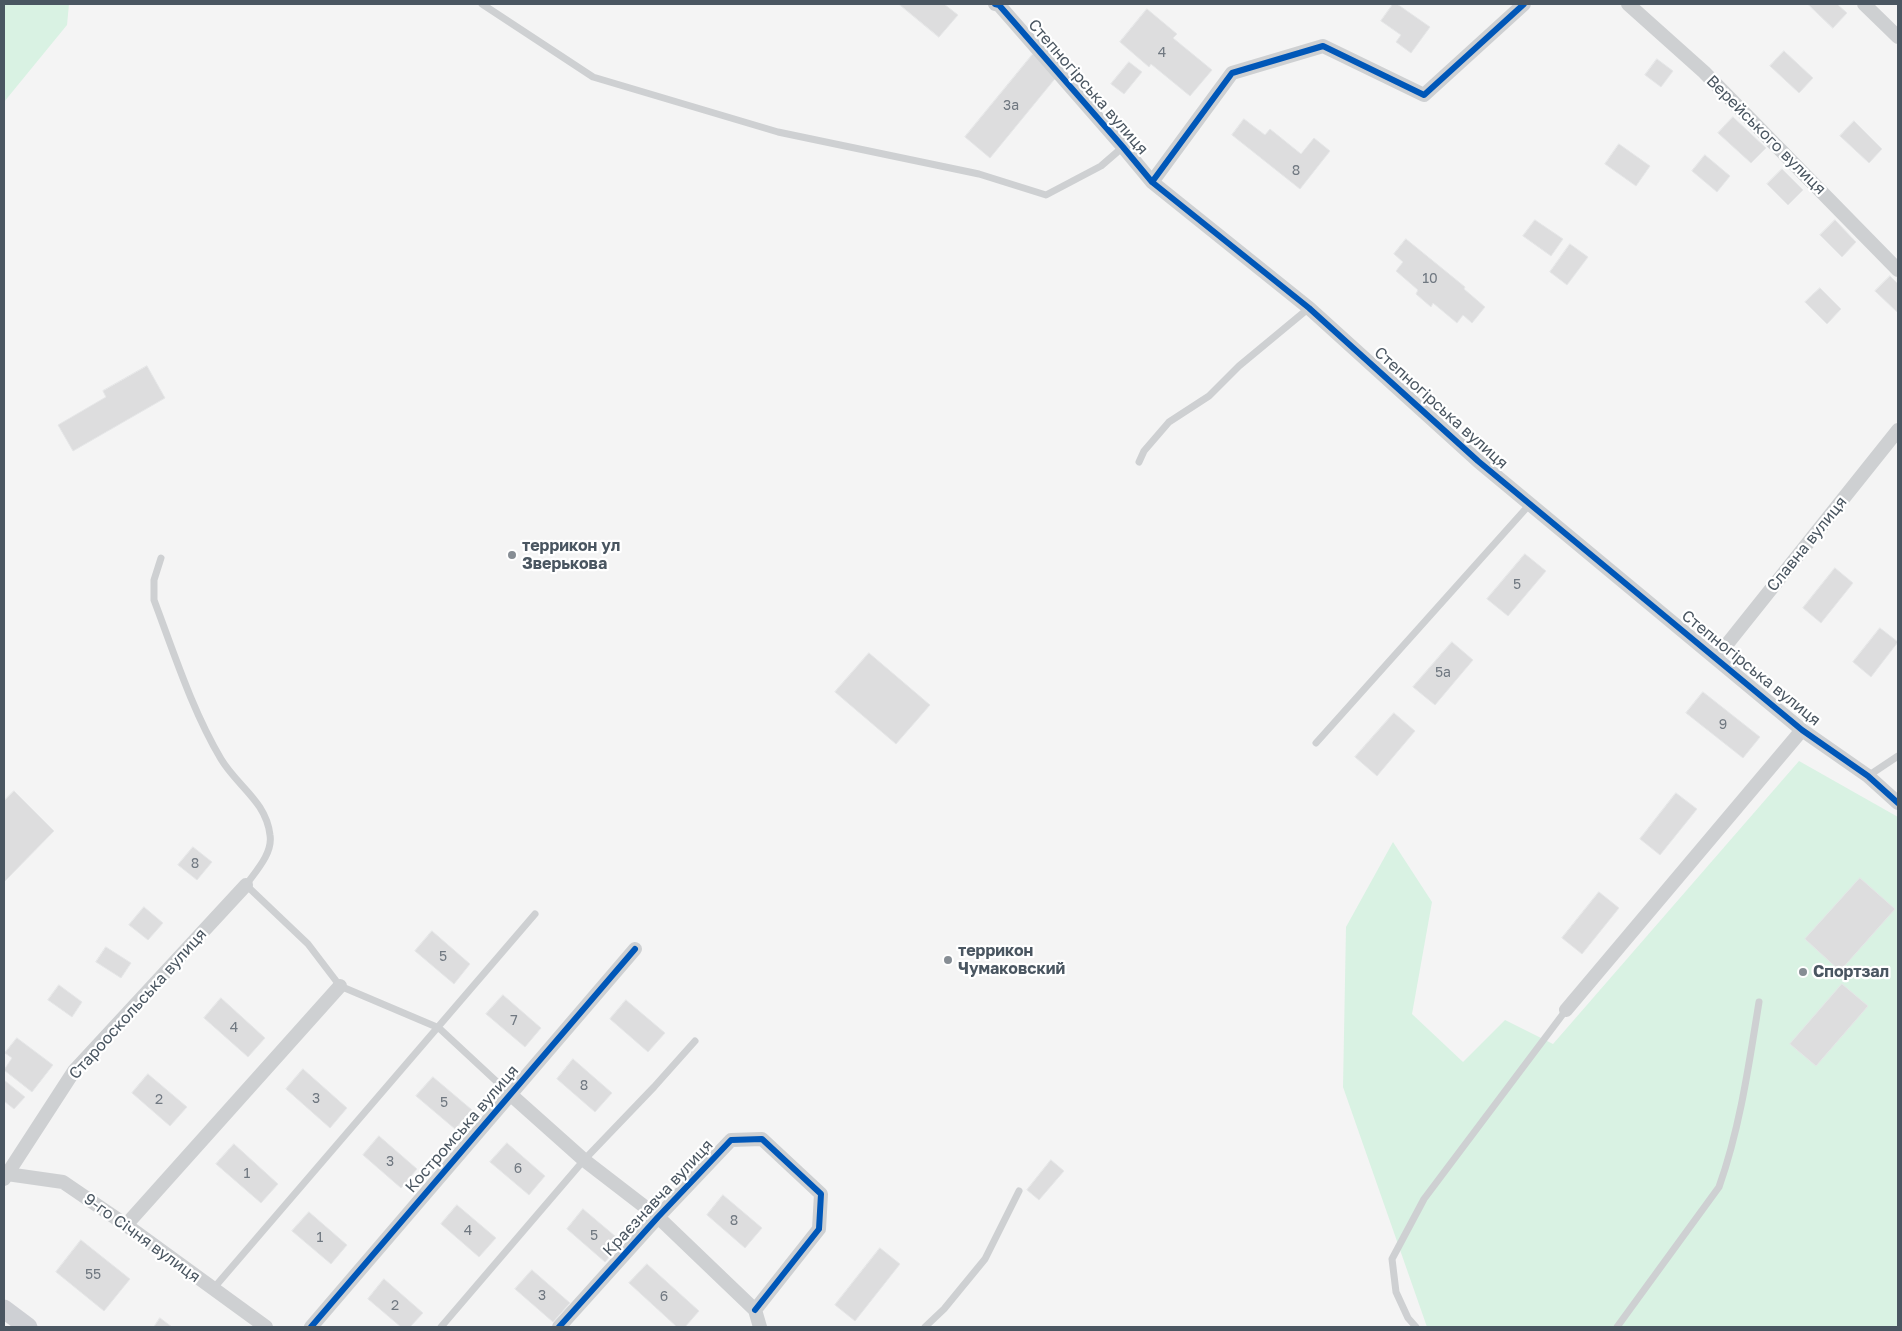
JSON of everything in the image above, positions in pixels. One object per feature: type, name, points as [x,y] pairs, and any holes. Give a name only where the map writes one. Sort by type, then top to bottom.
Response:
[{"type":"street","name":"Степногірська вулиця","points":[[995,4],[999,5],[1124,147],[1152,182],[1309,308],[1478,460],[1530,504],[1802,730],[1868,776],[1898,803]]},
{"type":"street","points":[[1152,182],[1232,73],[1324,46],[1424,95],[1524,4]]},
{"type":"street","name":"Верейського вулиця","points":[[1628,4],[1704,72],[1898,270]]},
{"type":"street","points":[[1864,4],[1898,37]]},
{"type":"street","name":"Славна вулиця","points":[[1716,658],[1898,430]]},
{"type":"street","name":"Степногірська вулиця","points":[[1566,1010],[1802,730]]},
{"type":"street","name":"Старооскольська вулиця","points":[[6,1176],[74,1071],[246,885]]},
{"type":"street","name":"Костромська вулиця","points":[[311,1327],[635,949]]},
{"type":"street","points":[[126,1225],[340,986]]},
{"type":"street","points":[[510,1094],[584,1160],[658,1217],[755,1310],[760,1327]]},
{"type":"street","name":"Краєзнавча вулиця","points":[[559,1327],[658,1217],[731,1140],[762,1140],[821,1194],[819,1229],[755,1310]]},
{"type":"street","name":"9-го Січня вулиця","points":[[6,1176],[63,1182],[126,1225],[266,1327]]},
{"type":"street","points":[[4,1309],[28,1327]]},
{"type":"lane","points":[[482,4],[593,77],[778,132],[979,174],[1046,195],[1101,166],[1124,147]]},
{"type":"lane","points":[[1139,462],[1144,451],[1169,422],[1209,396],[1239,366],[1309,308]]},
{"type":"lane","points":[[1316,743],[1530,504]]},
{"type":"lane","points":[[161,558],[154,580],[154,600],[198,713],[222,760],[265,814],[271,837],[265,858],[246,885],[308,944],[340,986],[439,1028],[510,1094]]},
{"type":"lane","points":[[1868,776],[1898,756]]},
{"type":"lane","points":[[213,1289],[535,914]]},
{"type":"lane","points":[[1617,1327],[1719,1187],[1728,1161],[1759,1002]]},
{"type":"lane","points":[[1416,1327],[1408,1318],[1396,1292],[1392,1259],[1424,1199],[1566,1010]]},
{"type":"lane","points":[[441,1327],[584,1160],[654,1087],[694,1041]]},
{"type":"lane","points":[[925,1327],[944,1309],[986,1259],[1018,1191]]},
{"type":"green space","points":[[4,4],[69,4],[67,25],[4,102]]},
{"type":"green space","points":[[1799,761],[1898,817],[1898,1327],[1427,1327],[1343,1087],[1346,927],[1393,842],[1432,902],[1412,1014],[1463,1062],[1505,1020],[1553,1044]]},
{"type":"building","points":[[899,4],[944,4],[958,15],[939,37]]},
{"type":"building","points":[[1393,4],[1397,4],[1430,27],[1411,53],[1396,42],[1401,35],[1381,21]]},
{"type":"building","points":[[1808,4],[1837,4],[1847,13],[1833,28]]},
{"type":"building","points":[[1147,9],[1177,34],[1173,38],[1212,70],[1190,96],[1151,64],[1149,67],[1120,42]]},
{"type":"building","points":[[1784,51],[1813,78],[1799,93],[1770,66]]},
{"type":"building","points":[[1033,54],[1058,75],[990,158],[965,137]]},
{"type":"building","points":[[1657,59],[1673,71],[1661,87],[1645,75]]},
{"type":"building","points":[[1129,62],[1142,72],[1124,94],[1111,84]]},
{"type":"building","points":[[1733,117],[1766,148],[1751,163],[1718,133]]},
{"type":"building","points":[[1244,119],[1265,135],[1270,129],[1301,154],[1314,138],[1330,151],[1300,189],[1232,135]]},
{"type":"building","points":[[1854,121],[1882,149],[1869,163],[1840,136]]},
{"type":"building","points":[[1619,144],[1650,166],[1636,186],[1605,164]]},
{"type":"building","points":[[1705,155],[1730,176],[1717,192],[1692,171]]},
{"type":"building","points":[[1782,169],[1803,190],[1788,205],[1767,184]]},
{"type":"building","points":[[1535,220],[1563,239],[1551,256],[1523,236]]},
{"type":"building","points":[[1835,220],[1856,242],[1842,257],[1820,235]]},
{"type":"building","points":[[1406,239],[1465,287],[1464,289],[1485,307],[1472,323],[1463,315],[1457,323],[1433,303],[1431,307],[1416,294],[1418,290],[1396,271],[1403,262],[1394,254]]},
{"type":"building","points":[[1570,244],[1588,257],[1567,285],[1550,272]]},
{"type":"building","points":[[1890,276],[1898,284],[1897,312],[1875,291]]},
{"type":"building","points":[[1820,288],[1841,309],[1827,324],[1805,302]]},
{"type":"building","points":[[147,366],[165,398],[73,451],[58,425],[106,397],[103,391]]},
{"type":"building","points":[[1525,554],[1546,571],[1508,616],[1487,599]]},
{"type":"building","points":[[1835,568],[1853,583],[1821,623],[1803,608]]},
{"type":"building","points":[[1880,628],[1898,642],[1871,677],[1853,662]]},
{"type":"building","points":[[1452,642],[1473,660],[1435,705],[1413,687]]},
{"type":"building","points":[[869,653],[930,705],[896,744],[835,692]]},
{"type":"building","points":[[1703,692],[1760,737],[1743,758],[1686,713]]},
{"type":"building","points":[[1394,713],[1415,731],[1377,776],[1355,757]]},
{"type":"building","points":[[14,791],[54,831],[4,882],[4,801]]},
{"type":"building","points":[[1676,793],[1697,809],[1660,855],[1640,839]]},
{"type":"building","points":[[193,847],[212,862],[197,880],[178,865]]},
{"type":"building","points":[[1860,878],[1895,909],[1840,971],[1805,939]]},
{"type":"building","points":[[1599,892],[1619,908],[1582,954],[1562,938]]},
{"type":"building","points":[[144,907],[163,923],[148,940],[129,925]]},
{"type":"building","points":[[432,931],[470,964],[454,984],[415,951]]},
{"type":"building","points":[[106,947],[131,963],[121,978],[96,962]]},
{"type":"building","points":[[1842,984],[1868,1006],[1816,1066],[1790,1044]]},
{"type":"building","points":[[59,985],[82,1002],[72,1017],[48,1000]]},
{"type":"building","points":[[503,995],[541,1028],[525,1047],[486,1014]]},
{"type":"building","points":[[221,998],[265,1038],[248,1057],[204,1018]]},
{"type":"building","points":[[626,1000],[665,1033],[648,1052],[610,1019]]},
{"type":"building","points":[[17,1038],[53,1065],[32,1092],[4,1070],[12,1058],[5,1053]]},
{"type":"building","points":[[573,1059],[612,1093],[595,1112],[557,1079]]},
{"type":"building","points":[[303,1069],[347,1108],[330,1128],[286,1089]]},
{"type":"building","points":[[148,1074],[187,1107],[170,1126],[132,1093]]},
{"type":"building","points":[[433,1077],[472,1110],[455,1129],[416,1096]]},
{"type":"building","points":[[4,1080],[25,1097],[14,1109],[4,1101]]},
{"type":"building","points":[[379,1136],[417,1169],[401,1188],[363,1155]]},
{"type":"building","points":[[507,1143],[545,1176],[529,1195],[490,1162]]},
{"type":"building","points":[[234,1144],[278,1184],[261,1203],[216,1164]]},
{"type":"building","points":[[1051,1160],[1064,1171],[1039,1200],[1027,1190]]},
{"type":"building","points":[[723,1195],[762,1228],[745,1248],[707,1215]]},
{"type":"building","points":[[457,1205],[496,1238],[479,1257],[441,1224]]},
{"type":"building","points":[[583,1209],[622,1242],[605,1262],[567,1229]]},
{"type":"building","points":[[309,1212],[347,1245],[331,1264],[292,1231]]},
{"type":"building","points":[[81,1240],[130,1279],[104,1311],[56,1272]]},
{"type":"building","points":[[880,1248],[900,1264],[855,1321],[835,1305]]},
{"type":"building","points":[[647,1264],[699,1311],[685,1327],[677,1327],[629,1283]]},
{"type":"building","points":[[532,1270],[570,1303],[553,1322],[515,1289]]},
{"type":"building","points":[[384,1279],[423,1313],[410,1327],[401,1327],[368,1299]]},
{"type":"building","points":[[160,1318],[172,1327],[154,1327]]},
{"type":"cycle path","points":[[995,4],[999,5],[1152,182],[1309,308],[1478,461],[1802,730],[1868,776],[1898,803]]},
{"type":"cycle path","points":[[1152,182],[1232,73],[1323,46],[1424,95],[1524,4]]},
{"type":"cycle path","points":[[311,1327],[635,949]]},
{"type":"cycle path","points":[[559,1327],[658,1217],[731,1140],[762,1139],[821,1194],[819,1229],[755,1310]]},
{"type":"place","name":"террикон ул Зверькова","points":[[512,555]]},
{"type":"place","name":"террикон Чумаковский","points":[[948,960]]},
{"type":"place","name":"Спортзал","points":[[1803,972]]}]
